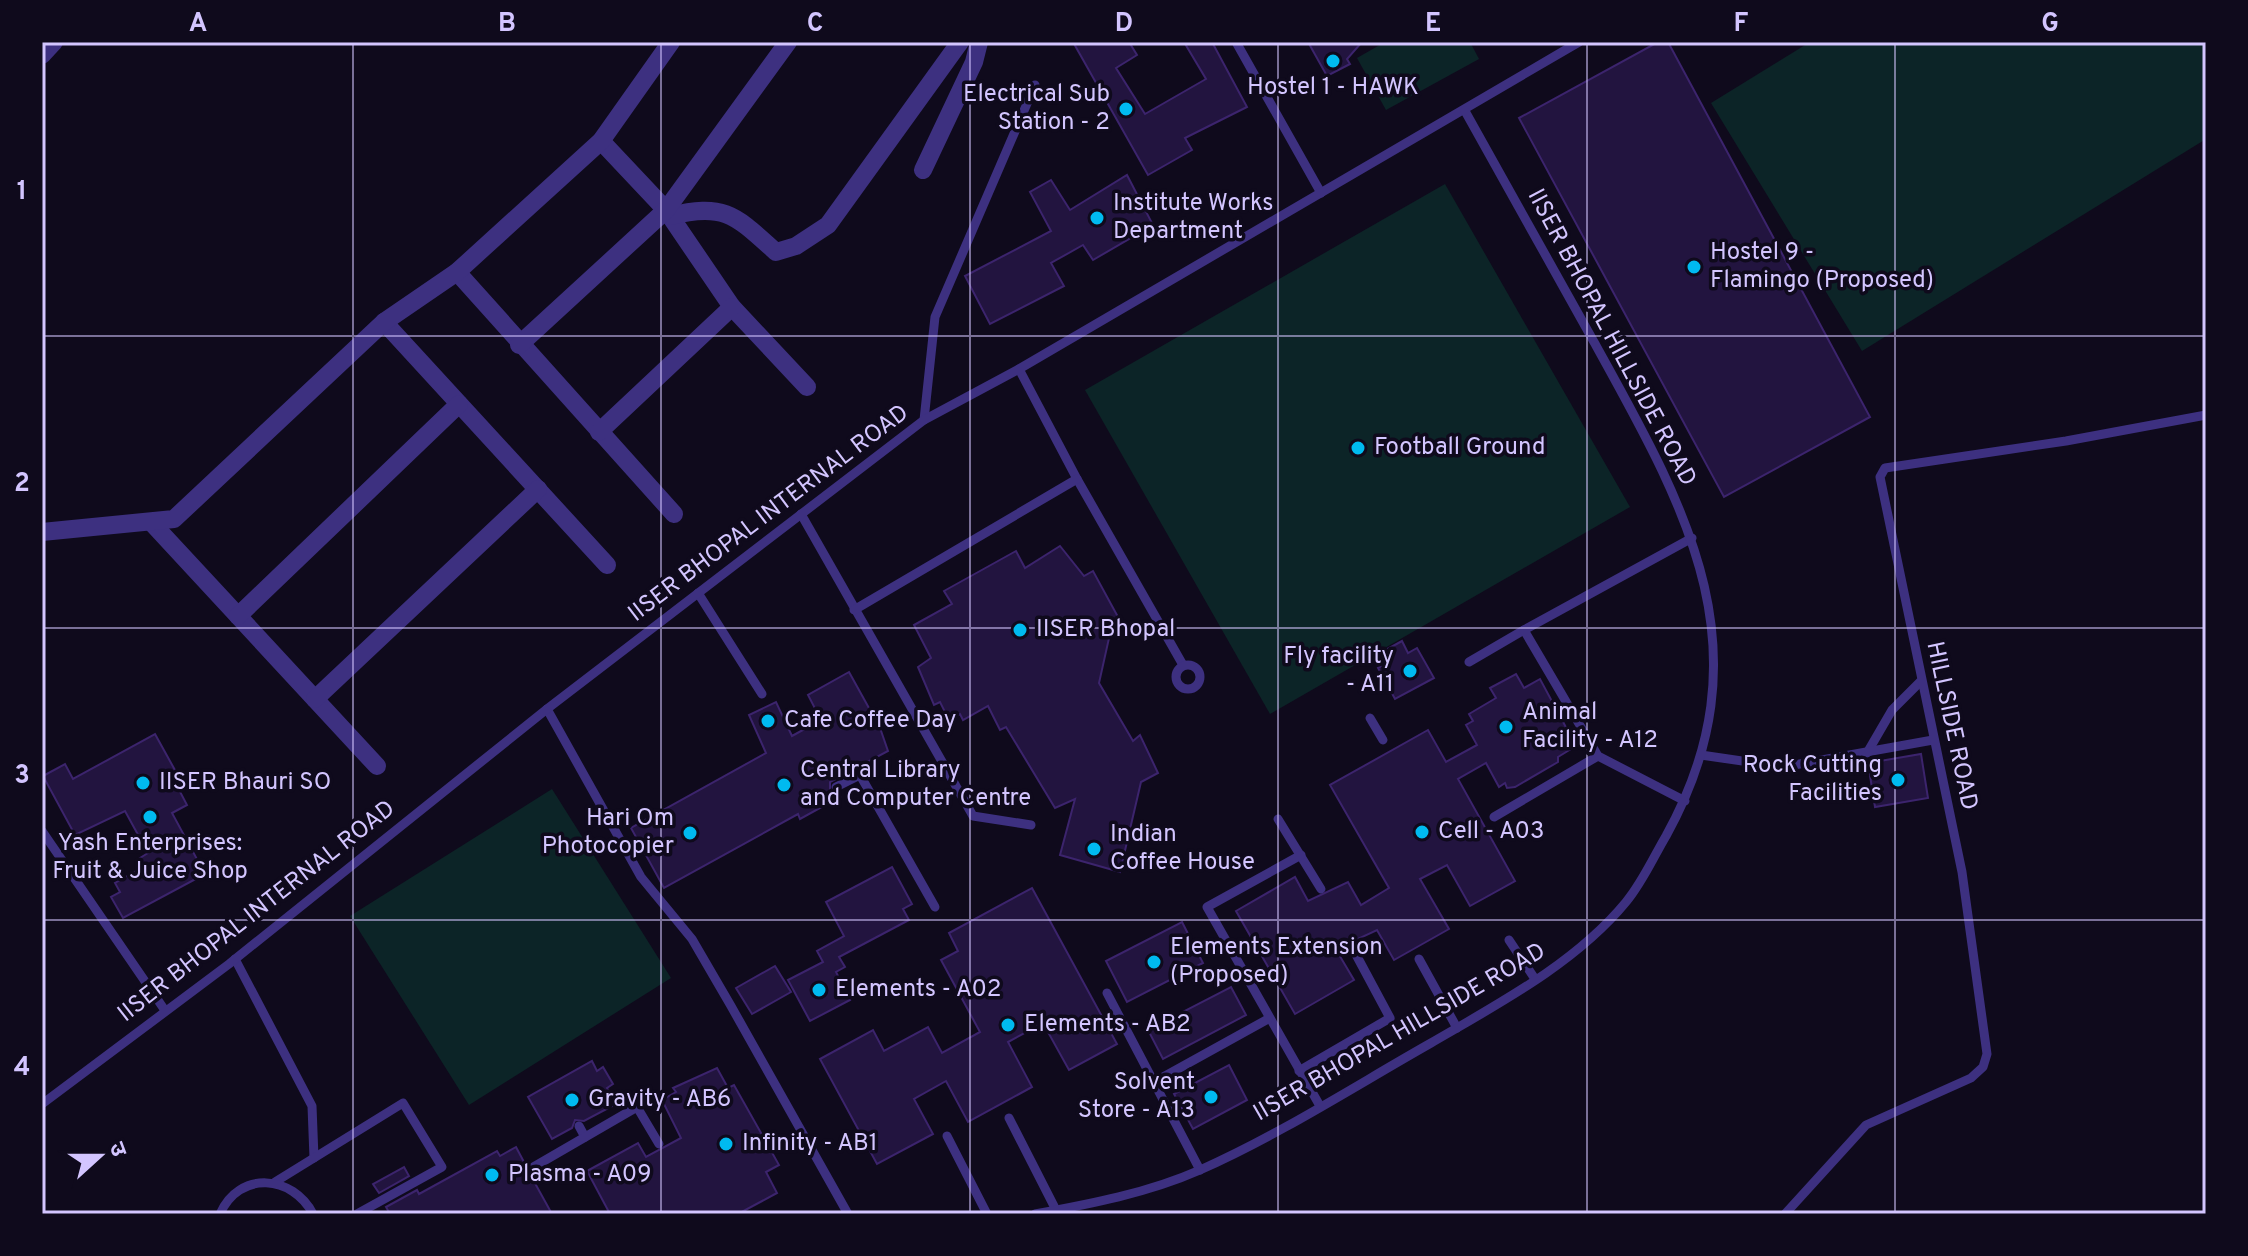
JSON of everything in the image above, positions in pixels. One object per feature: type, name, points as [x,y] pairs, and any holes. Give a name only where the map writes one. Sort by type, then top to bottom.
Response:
[{"type":"street","points":[[42,55],[54,42]]},
{"type":"street","points":[[42,532],[174,519],[384,322],[457,272],[601,141],[671,42]]},
{"type":"street","points":[[519,345],[668,213],[788,42]]},
{"type":"street","points":[[668,213],[699,209],[726,213],[739,219],[776,252],[812,237],[828,225],[960,42]]},
{"type":"street","points":[[923,170],[974,62],[979,42]]},
{"type":"street","points":[[601,141],[668,213],[732,307],[807,387]]},
{"type":"street","points":[[457,272],[519,345],[674,514]]},
{"type":"street","points":[[599,432],[732,307]]},
{"type":"street","points":[[384,322],[607,565]]},
{"type":"street","points":[[238,616],[459,404]]},
{"type":"street","points":[[315,699],[538,489]]},
{"type":"street","points":[[151,522],[377,766]]},
{"type":"lane","points":[[1236,42],[1321,193]]},
{"type":"lane","name":"IISER BHOPAL INTERNAL ROAD","points":[[42,1104],[164,1009],[235,959],[547,709],[924,420],[1019,369],[1579,42]]},
{"type":"lane","points":[[924,420],[935,317],[1035,85]]},
{"type":"lane","name":"IISER BHOPAL HILLSIDE ROAD","points":[[1035,1214],[1132,1194],[1200,1170],[1457,1028],[1535,979],[1576,949],[1626,902],[1685,801],[1701,755],[1714,672],[1712,614],[1692,538],[1658,459],[1465,111]]},
{"type":"lane","points":[[1019,369],[1077,479],[1183,665]]},
{"type":"lane","name":"HILLSIDE ROAD","points":[[1785,1214],[1866,1125],[1971,1078],[1986,1061],[1962,872],[1920,682],[1880,477],[1885,468],[2066,441],[2206,415]]},
{"type":"lane","points":[[854,610],[1077,479]]},
{"type":"lane","points":[[801,514],[973,816],[1031,825]]},
{"type":"lane","points":[[1469,662],[1692,538]]},
{"type":"lane","points":[[698,593],[762,694]]},
{"type":"lane","points":[[1524,630],[1598,756],[1685,801]]},
{"type":"lane","points":[[1867,753],[1892,710],[1920,682]]},
{"type":"lane","points":[[547,709],[641,877],[692,939],[848,1214]]},
{"type":"lane","points":[[1370,718],[1383,740]]},
{"type":"lane","points":[[1701,755],[1783,767],[1933,740]]},
{"type":"lane","points":[[1494,817],[1598,756]]},
{"type":"lane","points":[[836,787],[860,775],[935,907]]},
{"type":"lane","points":[[1278,819],[1321,889]]},
{"type":"lane","points":[[42,831],[164,1009]]},
{"type":"lane","points":[[1301,855],[1207,907],[1320,1106]]},
{"type":"lane","points":[[1509,940],[1535,979]]},
{"type":"lane","points":[[1299,1071],[1390,1018],[1353,949]]},
{"type":"lane","points":[[235,959],[312,1106],[314,1158]]},
{"type":"lane","points":[[1419,959],[1457,1028]]},
{"type":"lane","points":[[1107,993],[1156,1081],[1200,1170]]},
{"type":"lane","points":[[1156,1081],[1268,1019]]},
{"type":"lane","points":[[220,1214],[230,1197],[243,1187],[275,1182],[403,1103],[442,1167],[357,1214]]},
{"type":"lane","points":[[530,1169],[637,1107],[659,1144]]},
{"type":"lane","points":[[1009,1118],[1056,1210]]},
{"type":"lane","points":[[579,1126],[585,1137]]},
{"type":"lane","points":[[947,1136],[987,1214]]},
{"type":"lane","points":[[275,1182],[304,1198],[313,1214]]},
{"type":"green space","points":[[1385,42],[1470,42],[1479,59],[1386,110],[1357,58]]},
{"type":"green space","points":[[1810,42],[2206,42],[2206,139],[1862,351],[1711,103]]},
{"type":"green space","name":"Football Ground","points":[[1445,184],[1630,507],[1270,714],[1085,390]]},
{"type":"green space","points":[[552,789],[671,978],[469,1105],[350,916]]},
{"type":"building","points":[[1073,42],[1129,42],[1137,55],[1116,68],[1145,114],[1206,79],[1184,42],[1212,42],[1247,107],[1185,138],[1192,150],[1148,175]]},
{"type":"building","name":"Hostel 1 - HAWK","points":[[1308,42],[1362,42],[1347,59],[1350,64],[1327,76]]},
{"type":"building","name":"Hostel 9 - Flamingo (Proposed)","points":[[1658,42],[1668,42],[1870,417],[1724,497],[1519,118]]},
{"type":"building","points":[[1127,175],[1153,225],[1093,260],[1083,245],[1051,263],[1064,286],[990,324],[965,276],[1051,231],[1030,192],[1051,180],[1070,210]]},
{"type":"building","points":[[1060,546],[1084,576],[1093,571],[1124,628],[1109,638],[1099,683],[1133,741],[1140,735],[1158,773],[1141,782],[1120,872],[1060,855],[1075,799],[1055,808],[1006,727],[1000,730],[988,706],[963,720],[960,714],[949,720],[940,702],[934,705],[918,667],[931,658],[914,625],[952,604],[944,591],[1016,551],[1025,568]]},
{"type":"building","name":"Fly facility - A11","points":[[1402,641],[1408,653],[1417,648],[1434,678],[1395,699],[1378,668],[1387,663],[1382,652]]},
{"type":"building","points":[[849,672],[880,728],[888,751],[830,782],[830,791],[840,797],[800,819],[798,814],[664,888],[631,828],[766,753],[749,715],[776,702],[792,736],[821,720],[808,695]]},
{"type":"building","points":[[1516,674],[1524,688],[1540,679],[1576,746],[1558,757],[1558,762],[1515,787],[1507,788],[1505,783],[1499,787],[1486,763],[1458,779],[1515,881],[1470,906],[1447,865],[1420,879],[1449,929],[1394,960],[1377,930],[1349,943],[1338,953],[1354,980],[1295,1014],[1236,911],[1295,877],[1308,901],[1348,882],[1361,905],[1389,888],[1330,785],[1428,730],[1446,762],[1477,745],[1466,725],[1473,721],[1469,714],[1496,698],[1490,688]]},
{"type":"building","points":[[155,734],[181,781],[176,784],[187,805],[172,813],[205,874],[123,918],[111,897],[120,892],[115,883],[145,866],[140,858],[148,853],[125,811],[75,835],[43,776],[65,764],[73,779]]},
{"type":"building","name":"Rock Cutting Facilities","points":[[1921,754],[1928,798],[1875,807],[1868,763]]},
{"type":"building","points":[[892,867],[912,904],[903,909],[909,920],[839,957],[845,967],[836,972],[850,1000],[810,1021],[788,980],[823,962],[817,951],[844,936],[826,902]]},
{"type":"building","name":"Elements - AB2","points":[[1032,888],[1117,1044],[1069,1070],[1043,1023],[1008,1042],[1032,1087],[968,1122],[946,1081],[914,1099],[933,1134],[877,1164],[820,1059],[873,1030],[884,1051],[928,1027],[942,1053],[980,1032],[941,960],[958,951],[949,933]]},
{"type":"building","name":"Elements Extension (Proposed)","points":[[1182,922],[1203,963],[1127,1002],[1106,961]]},
{"type":"building","name":"Elements - A02","points":[[775,966],[791,992],[752,1014],[736,988]]},
{"type":"building","points":[[1231,987],[1246,1015],[1163,1059],[1148,1030]]},
{"type":"building","name":"Gravity - AB6","points":[[592,1061],[597,1071],[603,1067],[613,1084],[607,1088],[616,1104],[584,1121],[575,1120],[572,1128],[552,1139],[528,1097]]},
{"type":"building","name":"Solvent Store - A13","points":[[1229,1065],[1247,1100],[1193,1129],[1174,1094]]},
{"type":"building","points":[[717,1068],[728,1088],[734,1085],[779,1165],[766,1172],[777,1193],[738,1214],[610,1214],[587,1171],[638,1143],[646,1157],[681,1138],[662,1100],[676,1092],[673,1088]]},
{"type":"building","name":"Plasma - A09","points":[[516,1147],[525,1164],[523,1172],[531,1176],[552,1214],[390,1214],[386,1207],[417,1190],[419,1194],[497,1151],[500,1156]]},
{"type":"building","points":[[404,1167],[409,1176],[379,1193],[373,1184]]},
{"type":"place","name":"Hostel 1 - HAWK","points":[[1333,61]]},
{"type":"place","name":"Electrical Sub Station - 2","points":[[1126,109]]},
{"type":"place","name":"Institute Works Department","points":[[1097,218]]},
{"type":"place","name":"Hostel 9 - Flamingo (Proposed)","points":[[1694,267]]},
{"type":"place","name":"Football Ground","points":[[1358,448]]},
{"type":"place","name":"IISER Bhopal","points":[[1020,630]]},
{"type":"place","name":"Fly facility - A11","points":[[1410,671]]},
{"type":"place","name":"Cafe Coffee Day","points":[[768,721]]},
{"type":"place","name":"Animal Facility - A12","points":[[1506,727]]},
{"type":"place","name":"Rock Cutting Facilities","points":[[1898,780]]},
{"type":"place","name":"IISER Bhauri SO","points":[[143,783]]},
{"type":"place","name":"Central Library and Computer Centre","points":[[784,785]]},
{"type":"place","name":"Yash Enterprises: Fruit & Juice Shop","points":[[150,817]]},
{"type":"place","name":"Cell - A03","points":[[1422,832]]},
{"type":"place","name":"Hari Om Photocopier","points":[[690,833]]},
{"type":"place","name":"Indian Coffee House","points":[[1094,849]]},
{"type":"place","name":"Elements Extension (Proposed)","points":[[1154,962]]},
{"type":"place","name":"Elements - A02","points":[[819,990]]},
{"type":"place","name":"Elements - AB2","points":[[1008,1025]]},
{"type":"place","name":"Solvent Store - A13","points":[[1211,1097]]},
{"type":"place","name":"Gravity - AB6","points":[[572,1100]]},
{"type":"place","name":"Infinity - AB1","points":[[726,1144]]},
{"type":"place","name":"Plasma - A09","points":[[492,1175]]}]
